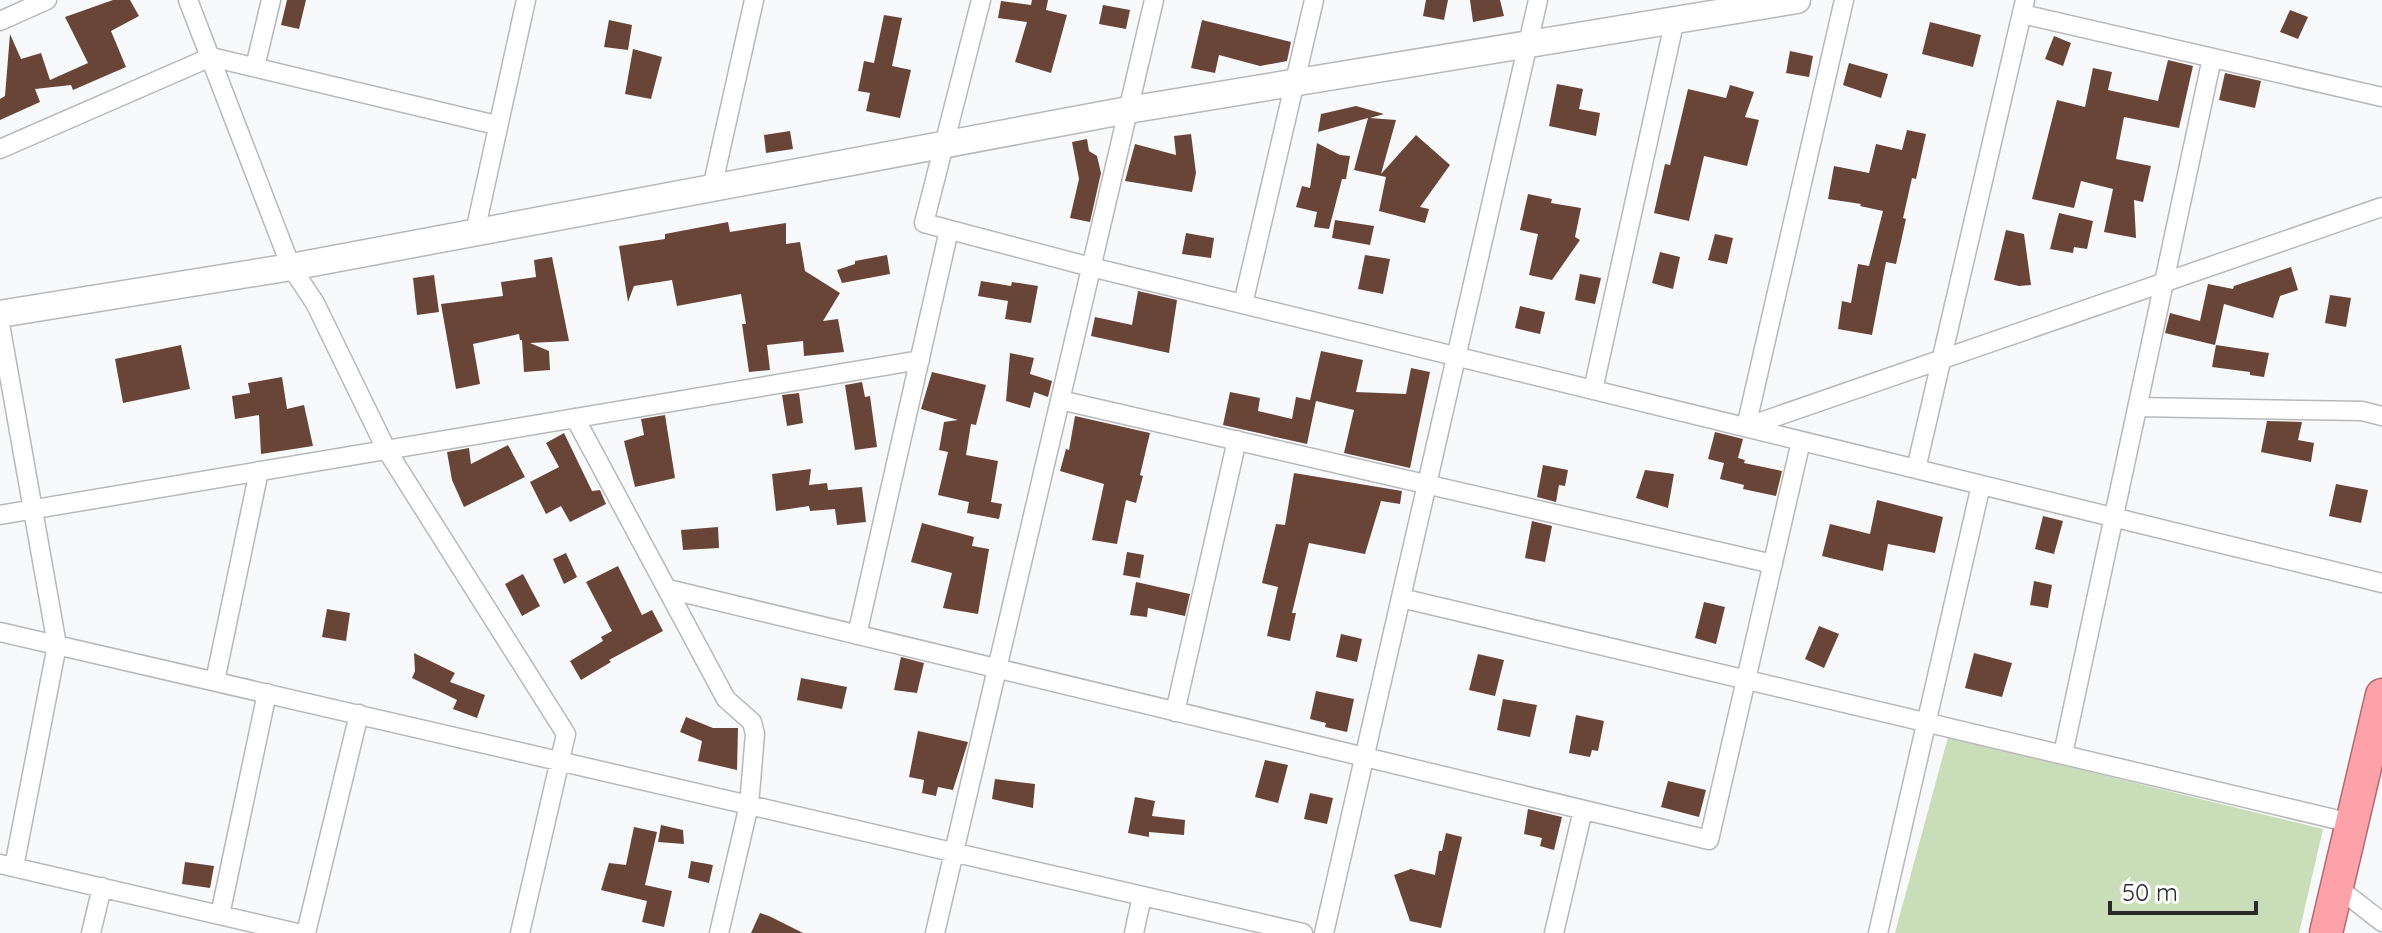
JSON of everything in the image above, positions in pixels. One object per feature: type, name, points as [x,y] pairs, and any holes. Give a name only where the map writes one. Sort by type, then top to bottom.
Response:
[{"type":"highway","points":[[2326,933],[2382,695]]},
{"type":"main road","points":[[0,314],[291,267],[1128,110],[1797,0]]},
{"type":"street","points":[[0,21],[45,0]]},
{"type":"street","points":[[188,0],[291,267],[315,303],[386,449],[566,734],[520,933]]},
{"type":"street","points":[[255,67],[271,0]]},
{"type":"street","points":[[475,232],[496,125],[526,0]]},
{"type":"street","points":[[712,188],[754,0]]},
{"type":"street","points":[[981,0],[924,223],[1091,267],[2382,583]]},
{"type":"street","points":[[935,933],[1154,0]]},
{"type":"street","points":[[1243,304],[1314,0]]},
{"type":"street","points":[[1324,933],[1538,0]]},
{"type":"street","points":[[1746,427],[1844,0]]},
{"type":"street","points":[[1916,469],[2024,7],[2212,58],[2382,97]]},
{"type":"street","points":[[1593,390],[1675,19]]},
{"type":"street","points":[[0,149],[211,57],[496,125]]},
{"type":"street","points":[[2063,754],[2212,58]]},
{"type":"street","points":[[1746,427],[2382,207]]},
{"type":"street","points":[[857,635],[949,230]]},
{"type":"street","points":[[0,324],[57,645],[7,865],[297,933]]},
{"type":"street","points":[[0,515],[920,360]]},
{"type":"street","points":[[1060,400],[1773,564]]},
{"type":"street","points":[[2138,407],[2362,411],[2382,416]]},
{"type":"street","points":[[575,418],[726,699],[752,722],[755,734],[749,805],[719,933]]},
{"type":"street","points":[[1175,712],[1237,440]]},
{"type":"street","points":[[668,589],[1709,840],[1801,441]]},
{"type":"street","points":[[215,681],[259,471]]},
{"type":"street","points":[[1878,933],[1981,485]]},
{"type":"street","points":[[1401,598],[2351,823]]},
{"type":"street","points":[[0,632],[1303,933]]},
{"type":"street","points":[[220,915],[267,693]]},
{"type":"street","points":[[306,933],[359,714]]},
{"type":"street","points":[[1554,933],[1583,810]]},
{"type":"street","points":[[91,933],[102,887]]},
{"type":"street","points":[[2337,887],[2382,922]]},
{"type":"street","points":[[1134,933],[1142,896]]},
{"type":"green space","points":[[1948,737],[2323,829],[2299,933],[1895,933]]},
{"type":"building","points":[[113,0],[130,0],[139,16],[111,31],[126,67],[73,90],[71,85],[35,89],[40,102],[0,120],[0,99],[5,96],[10,34],[21,59],[41,53],[50,80],[88,63],[65,17]]},
{"type":"building","points":[[287,0],[306,0],[299,29],[281,25]]},
{"type":"building","points":[[1032,0],[1048,0],[1046,10],[1067,15],[1051,73],[1015,62],[1027,22],[998,18],[1001,1],[1031,5]]},
{"type":"building","points":[[1426,0],[1448,0],[1444,20],[1423,16]]},
{"type":"building","points":[[1470,0],[1500,0],[1504,16],[1473,22]]},
{"type":"building","points":[[1103,5],[1130,10],[1126,29],[1099,24]]},
{"type":"building","points":[[2290,10],[2308,17],[2298,39],[2280,32]]},
{"type":"building","points":[[884,15],[902,18],[892,66],[911,70],[900,118],[866,111],[870,93],[858,91],[864,61],[874,63]]},
{"type":"building","points":[[609,20],[632,25],[628,50],[604,47]]},
{"type":"building","points":[[1202,20],[1291,42],[1287,61],[1260,66],[1219,55],[1215,73],[1191,68]]},
{"type":"building","points":[[1930,22],[1981,35],[1973,67],[1922,54]]},
{"type":"building","points":[[2054,36],[2071,43],[2063,66],[2045,59]]},
{"type":"building","points":[[633,49],[662,57],[651,99],[625,94]]},
{"type":"building","points":[[1790,51],[1813,56],[1809,77],[1786,73]]},
{"type":"building","points":[[2168,60],[2193,66],[2179,128],[2124,117],[2116,159],[2151,166],[2143,202],[2134,200],[2136,238],[2104,232],[2113,189],[2081,181],[2074,208],[2032,199],[2057,100],[2085,107],[2093,68],[2112,72],[2108,90],[2158,101]]},
{"type":"building","points":[[1849,63],[1888,74],[1881,98],[1843,85]]},
{"type":"building","points":[[2225,73],[2261,81],[2255,108],[2219,100]]},
{"type":"building","points":[[1557,84],[1583,89],[1579,109],[1600,113],[1596,136],[1549,126]]},
{"type":"building","points":[[1730,85],[1754,92],[1745,117],[1759,120],[1747,166],[1704,156],[1689,221],[1654,213],[1665,164],[1670,165],[1688,89],[1726,98]]},
{"type":"building","points":[[1356,106],[1384,114],[1370,118],[1396,120],[1381,174],[1416,135],[1450,165],[1420,207],[1429,209],[1425,223],[1379,211],[1386,177],[1354,170],[1368,118],[1318,132],[1321,114]]},
{"type":"building","points":[[1907,130],[1926,134],[1916,179],[1912,178],[1896,264],[1886,262],[1872,335],[1838,329],[1842,301],[1851,303],[1858,264],[1869,266],[1883,211],[1828,199],[1834,166],[1869,173],[1876,144],[1902,150]]},
{"type":"building","points":[[790,131],[793,149],[766,153],[764,135]]},
{"type":"building","points":[[1191,134],[1196,173],[1192,192],[1125,181],[1135,144],[1176,155],[1174,136]]},
{"type":"building","points":[[1087,139],[1089,151],[1097,156],[1101,173],[1090,222],[1070,218],[1079,179],[1072,142]]},
{"type":"building","points":[[1317,143],[1340,155],[1350,156],[1346,179],[1342,179],[1329,229],[1314,227],[1317,212],[1296,207],[1302,186],[1310,188]]},
{"type":"building","points":[[1528,194],[1552,199],[1551,203],[1581,208],[1575,237],[1580,240],[1552,280],[1529,275],[1538,234],[1520,230]]},
{"type":"building","points":[[2059,213],[2093,221],[2087,249],[2074,247],[2073,253],[2050,249]]},
{"type":"building","points":[[1335,220],[1374,226],[1370,245],[1332,238]]},
{"type":"building","points":[[728,222],[730,232],[786,223],[786,244],[800,242],[805,271],[840,293],[823,321],[838,319],[844,352],[804,356],[803,341],[767,345],[770,370],[749,372],[741,294],[677,306],[672,280],[634,286],[628,302],[619,246],[665,239],[665,234]]},
{"type":"building","points":[[2006,230],[2024,234],[2031,285],[2019,286],[1994,280]]},
{"type":"building","points":[[1186,233],[1214,238],[1211,258],[1182,254]]},
{"type":"building","points":[[1715,234],[1733,238],[1727,264],[1708,260]]},
{"type":"building","points":[[1660,252],[1680,257],[1673,289],[1652,283]]},
{"type":"building","points":[[887,255],[890,274],[842,283],[837,270],[855,264],[855,261]]},
{"type":"building","points":[[1365,255],[1390,259],[1383,294],[1358,289]]},
{"type":"building","points":[[552,257],[569,341],[530,343],[549,351],[550,370],[524,372],[519,334],[473,344],[480,384],[456,389],[441,304],[503,296],[501,282],[536,277],[534,260]]},
{"type":"building","points":[[2291,267],[2298,290],[2280,296],[2273,318],[2224,304],[2215,345],[2165,333],[2170,313],[2200,321],[2208,284],[2233,289],[2234,286]]},
{"type":"building","points":[[1580,274],[1601,278],[1595,304],[1575,300]]},
{"type":"building","points":[[434,275],[439,312],[417,315],[413,278]]},
{"type":"building","points":[[981,281],[1038,286],[1031,323],[1005,319],[1008,301],[978,296]]},
{"type":"building","points":[[1138,291],[1177,300],[1169,353],[1091,336],[1095,317],[1132,325]]},
{"type":"building","points":[[2330,295],[2351,298],[2346,327],[2325,323]]},
{"type":"building","points":[[1520,306],[1545,312],[1540,334],[1515,328]]},
{"type":"building","points":[[181,345],[190,389],[123,403],[115,359]]},
{"type":"building","points":[[2216,345],[2269,353],[2264,377],[2212,367]]},
{"type":"building","points":[[1321,351],[1363,360],[1356,392],[1406,394],[1411,368],[1430,372],[1410,468],[1344,453],[1354,410],[1316,401],[1307,444],[1223,425],[1230,392],[1260,398],[1258,411],[1292,419],[1296,397],[1310,400]]},
{"type":"building","points":[[1010,353],[1034,358],[1030,374],[1052,381],[1048,397],[1034,392],[1030,408],[1006,401]]},
{"type":"building","points":[[932,372],[986,385],[976,425],[971,424],[966,455],[998,461],[991,502],[1002,504],[999,519],[967,513],[969,502],[938,495],[948,452],[939,450],[944,422],[958,420],[921,409]]},
{"type":"building","points":[[282,377],[287,409],[304,405],[313,446],[261,454],[259,415],[235,419],[232,396],[250,393],[248,383]]},
{"type":"building","points":[[862,382],[865,397],[870,396],[877,447],[855,450],[845,385]]},
{"type":"building","points":[[799,393],[803,423],[787,426],[782,395]]},
{"type":"building","points":[[665,415],[675,478],[635,487],[624,441],[644,435],[641,419]]},
{"type":"building","points":[[1075,416],[1150,433],[1136,503],[1126,500],[1117,544],[1092,540],[1104,484],[1060,471],[1066,449],[1069,450]]},
{"type":"building","points":[[2267,421],[2302,422],[2298,440],[2314,443],[2311,462],[2261,452]]},
{"type":"building","points":[[1715,432],[1743,439],[1738,458],[1745,460],[1744,463],[1782,471],[1776,496],[1743,489],[1744,485],[1720,479],[1724,463],[1708,459]]},
{"type":"building","points":[[564,433],[592,491],[600,490],[606,504],[570,522],[561,506],[546,514],[530,482],[559,467],[546,443]]},
{"type":"building","points":[[508,445],[525,477],[464,507],[452,480],[447,452],[469,448],[471,464]]},
{"type":"building","points":[[1543,465],[1568,470],[1565,486],[1559,485],[1556,502],[1537,497]]},
{"type":"building","points":[[811,469],[809,485],[827,483],[828,490],[862,487],[866,522],[837,525],[835,509],[810,511],[809,506],[776,511],[772,474]]},
{"type":"building","points":[[1645,470],[1674,474],[1668,508],[1636,498]]},
{"type":"building","points":[[1294,473],[1402,491],[1400,504],[1381,501],[1365,554],[1309,543],[1292,613],[1296,613],[1290,641],[1267,636],[1278,587],[1262,583],[1276,524],[1285,525]]},
{"type":"building","points":[[2336,484],[2368,490],[2361,523],[2329,516]]},
{"type":"building","points":[[1877,500],[1943,517],[1935,553],[1888,544],[1883,571],[1822,556],[1830,524],[1870,534]]},
{"type":"building","points":[[2043,516],[2063,521],[2054,554],[2035,549]]},
{"type":"building","points":[[1532,521],[1552,526],[1545,562],[1525,558]]},
{"type":"building","points":[[922,523],[974,537],[972,546],[989,549],[978,614],[943,608],[952,573],[911,562]]},
{"type":"building","points":[[718,527],[719,548],[683,550],[681,530]]},
{"type":"building","points":[[1127,552],[1144,555],[1140,578],[1123,575]]},
{"type":"building","points":[[566,553],[577,577],[564,584],[553,559]]},
{"type":"building","points":[[618,566],[642,615],[652,610],[663,631],[609,660],[611,662],[581,680],[570,661],[603,641],[601,637],[612,631],[586,582]]},
{"type":"building","points":[[523,574],[540,606],[522,616],[505,584]]},
{"type":"building","points":[[2034,581],[2052,585],[2048,608],[2030,605]]},
{"type":"building","points":[[1136,582],[1190,594],[1185,616],[1148,608],[1147,617],[1130,615]]},
{"type":"building","points":[[1704,602],[1725,607],[1716,644],[1695,638]]},
{"type":"building","points":[[327,609],[350,613],[346,641],[322,637]]},
{"type":"building","points":[[1819,626],[1839,634],[1824,668],[1805,659]]},
{"type":"building","points":[[1341,634],[1362,639],[1357,662],[1336,657]]},
{"type":"building","points":[[414,653],[455,673],[450,682],[485,695],[477,718],[453,709],[457,700],[412,678],[415,671]]},
{"type":"building","points":[[1974,653],[2012,663],[2002,697],[1965,688]]},
{"type":"building","points":[[1478,654],[1504,660],[1495,696],[1469,690]]},
{"type":"building","points":[[901,657],[924,663],[917,693],[894,690]]},
{"type":"building","points":[[801,678],[847,687],[842,709],[797,700]]},
{"type":"building","points":[[1316,691],[1354,699],[1347,732],[1325,727],[1326,723],[1310,719]]},
{"type":"building","points":[[1503,699],[1537,705],[1530,737],[1497,730]]},
{"type":"building","points":[[1576,715],[1604,721],[1598,751],[1592,750],[1590,757],[1569,753]]},
{"type":"building","points":[[686,717],[713,728],[738,728],[737,770],[698,761],[702,741],[680,732]]},
{"type":"building","points":[[918,731],[968,742],[953,790],[938,787],[936,796],[922,793],[924,780],[909,777]]},
{"type":"building","points":[[1265,760],[1288,765],[1278,803],[1255,797]]},
{"type":"building","points":[[995,779],[1035,784],[1033,808],[992,799]]},
{"type":"building","points":[[1668,781],[1706,790],[1699,817],[1661,807]]},
{"type":"building","points":[[1310,793],[1333,798],[1327,824],[1304,819]]},
{"type":"building","points":[[1135,797],[1155,801],[1152,816],[1185,820],[1184,835],[1149,832],[1149,837],[1128,833]]},
{"type":"building","points":[[1528,809],[1562,817],[1554,850],[1540,846],[1542,838],[1524,834]]},
{"type":"building","points":[[661,825],[683,830],[684,844],[658,842]]},
{"type":"building","points":[[634,827],[657,832],[645,885],[672,891],[664,927],[642,922],[647,901],[601,890],[609,863],[626,865]]},
{"type":"building","points":[[1446,833],[1462,837],[1441,928],[1410,921],[1394,875],[1411,869],[1435,875]]},
{"type":"building","points":[[691,861],[713,865],[709,883],[688,878]]},
{"type":"building","points":[[185,862],[214,866],[210,888],[182,884]]},
{"type":"building","points":[[760,913],[769,916],[803,933],[751,933]]}]
